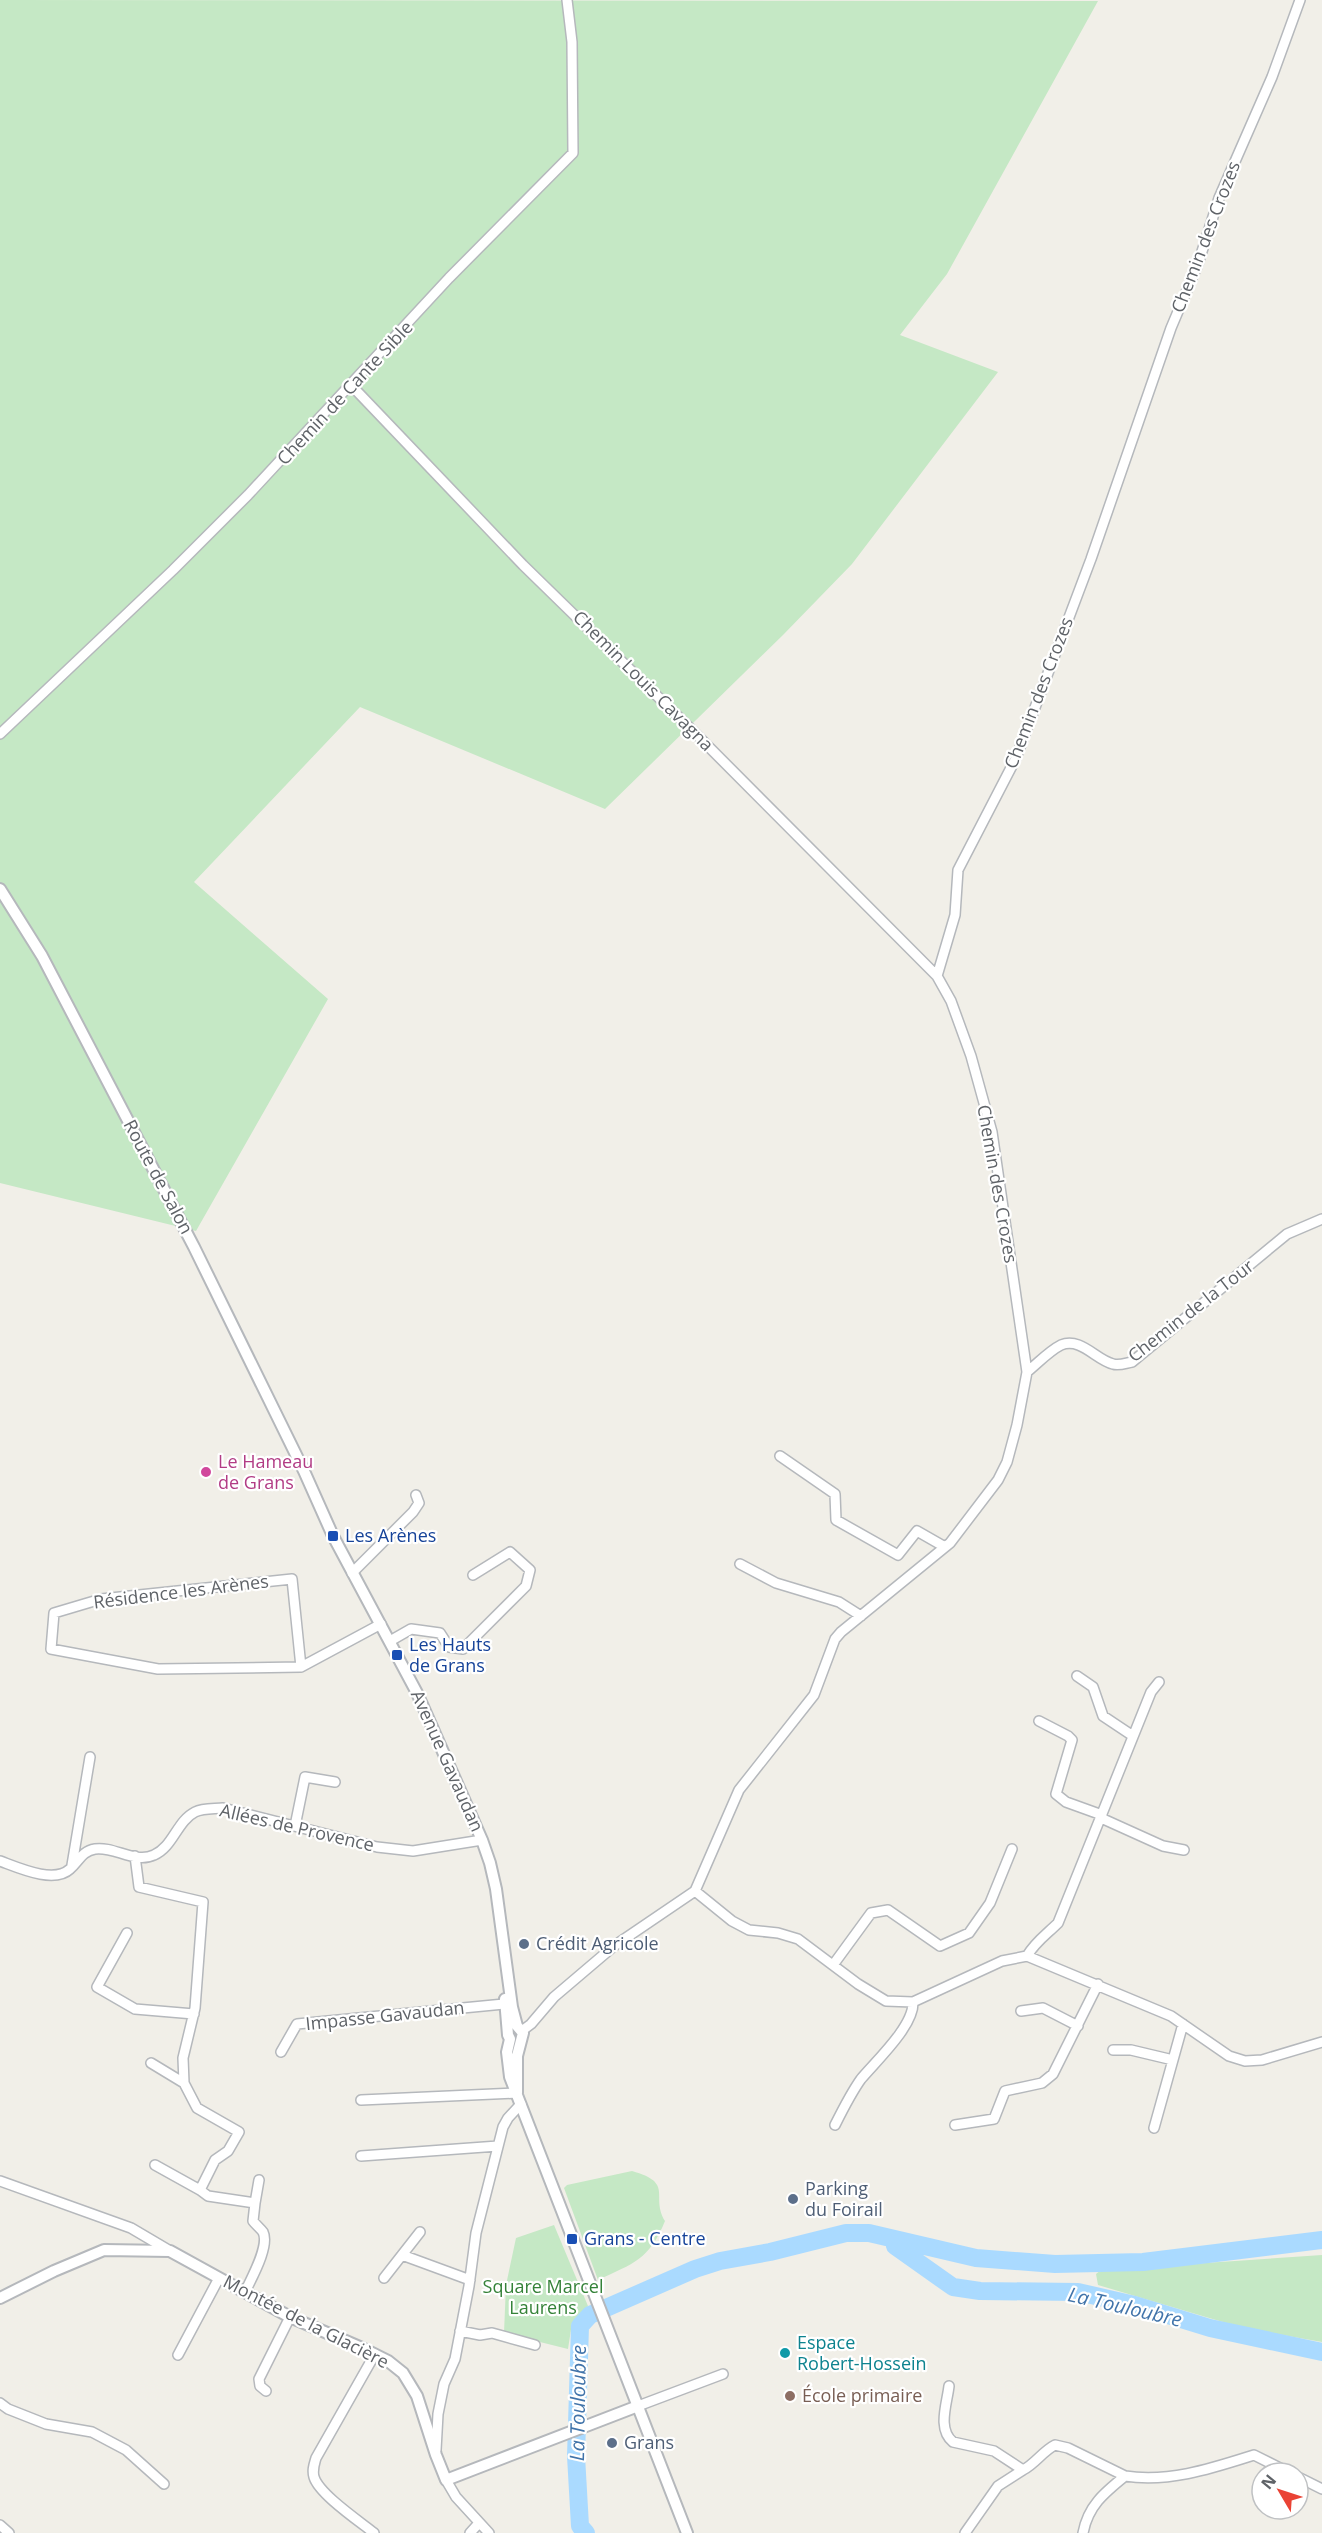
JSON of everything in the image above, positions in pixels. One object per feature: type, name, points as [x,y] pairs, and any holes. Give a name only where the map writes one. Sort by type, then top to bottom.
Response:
[{"type":"street","name":"Chemin de Cante Sible","points":[[0,734],[173,570],[256,487],[449,278],[573,153],[572,42],[567,0]]},
{"type":"street","name":"Chemin des Crozes","points":[[695,1891],[739,1790],[814,1695],[835,1639],[945,1547],[998,1480],[1007,1462],[1028,1372],[992,1132],[971,1056],[951,1001],[937,976],[955,915],[958,870],[1016,758],[1091,559],[1171,328],[1198,264],[1219,198],[1272,77],[1300,0]]},
{"type":"street","name":"Chemin Louis Cavagna","points":[[351,386],[523,565],[693,731],[937,976]]},
{"type":"street","name":"Route de Salon","points":[[0,889],[42,956],[138,1138],[304,1471]]},
{"type":"street","name":"Chemin de la Tour","points":[[1028,1372],[1052,1352],[1068,1343],[1078,1344],[1111,1364],[1120,1365],[1132,1362],[1287,1234],[1322,1219]]},
{"type":"street","points":[[780,1456],[835,1494],[836,1520],[898,1555],[917,1531],[945,1547]]},
{"type":"street","name":"Avenue Gavaudan","points":[[304,1471],[333,1536],[417,1693],[482,1840],[496,1890],[516,2033]]},
{"type":"street","points":[[352,1573],[413,1512],[419,1503],[416,1495]]},
{"type":"street","points":[[390,1641],[411,1629],[440,1633],[449,1647],[463,1649],[526,1586],[530,1570],[510,1552],[473,1575]]},
{"type":"street","points":[[740,1564],[776,1583],[839,1602],[861,1616]]},
{"type":"street","name":"Résidence les Arènes","points":[[301,1667],[292,1579],[102,1599],[54,1612],[51,1649],[158,1669],[301,1667],[381,1624]]},
{"type":"street","points":[[1077,1676],[1093,1687],[1103,1716],[1133,1736]]},
{"type":"street","points":[[1027,1956],[1033,1944],[1047,1935],[1058,1923],[1133,1736],[1152,1692],[1159,1682]]},
{"type":"street","points":[[1039,1721],[1072,1740],[1056,1794],[1066,1802],[1163,1846],[1184,1850]]},
{"type":"street","points":[[72,1868],[90,1757]]},
{"type":"street","points":[[295,1826],[305,1778],[335,1782]]},
{"type":"street","name":"Allées de Provence","points":[[0,1861],[59,1876],[72,1868],[80,1856],[96,1848],[144,1858],[153,1856],[163,1849],[190,1815],[198,1810],[223,1808],[377,1847],[413,1851],[482,1840]]},
{"type":"street","points":[[833,1965],[871,1913],[888,1910],[940,1946],[969,1933],[990,1903],[1012,1849]]},
{"type":"street","points":[[135,1856],[139,1887],[145,1891],[203,1902],[194,2014],[183,2058],[184,2084],[197,2108],[239,2132],[228,2151],[215,2160],[200,2190]]},
{"type":"street","points":[[687,2533],[517,2093],[516,2033],[531,2024],[554,1997],[614,1946],[695,1891],[732,1921],[749,1930],[778,1933],[798,1939],[886,2001],[913,2002],[1002,1961],[1027,1956],[1171,2016],[1228,2056],[1245,2061],[1262,2060],[1322,2042]]},
{"type":"street","points":[[127,1933],[97,1987],[135,2009],[194,2014]]},
{"type":"street","name":"Avenue Gavaudan","points":[[506,1965],[504,2004],[516,2033]]},
{"type":"street","points":[[955,2125],[994,2119],[1005,2091],[1041,2084],[1050,2077],[1098,1984]]},
{"type":"street","points":[[836,2125],[862,2079],[904,2025],[913,2009],[913,2002]]},
{"type":"street","name":"Impasse Gavaudan","points":[[281,2052],[297,2024],[504,2004]]},
{"type":"street","points":[[1021,2011],[1043,2008],[1077,2026]]},
{"type":"street","points":[[1154,2128],[1182,2024]]},
{"type":"street","points":[[1113,2050],[1131,2050],[1173,2060]]},
{"type":"street","points":[[151,2063],[184,2084]]},
{"type":"street","points":[[361,2100],[517,2093]]},
{"type":"street","points":[[435,2455],[438,2414],[444,2384],[455,2359],[470,2280],[476,2233],[498,2146],[508,2118],[521,2104]]},
{"type":"street","points":[[361,2156],[498,2146]]},
{"type":"street","points":[[155,2165],[208,2196],[255,2203]]},
{"type":"street","points":[[244,2292],[258,2266],[265,2240],[262,2231],[253,2222],[260,2180]]},
{"type":"street","points":[[0,2181],[131,2228],[170,2251]]},
{"type":"street","points":[[384,2278],[420,2232]]},
{"type":"street","points":[[0,2298],[54,2271],[104,2250],[170,2251]]},
{"type":"street","name":"Montée de la Glacière","points":[[170,2251],[290,2316],[375,2355],[403,2373],[417,2396],[435,2455],[446,2480]]},
{"type":"street","points":[[402,2255],[470,2280]]},
{"type":"street","points":[[178,2355],[219,2278]]},
{"type":"street","points":[[266,2391],[260,2386],[259,2379],[290,2316]]},
{"type":"street","points":[[460,2331],[480,2335],[492,2333],[535,2345]]},
{"type":"street","points":[[374,2533],[321,2489],[314,2479],[313,2469],[320,2449],[375,2355]]},
{"type":"street","points":[[249,2374],[259,2379]]},
{"type":"street","points":[[489,2533],[456,2498],[446,2480],[723,2374]]},
{"type":"street","points":[[949,2386],[944,2430],[948,2438],[953,2442],[994,2451],[1023,2470]]},
{"type":"street","points":[[0,2403],[8,2409],[46,2424],[92,2432],[126,2451],[164,2484]]},
{"type":"street","points":[[965,2533],[998,2486],[1033,2465],[1049,2448],[1055,2445],[1068,2448],[1125,2476],[1135,2478],[1192,2474],[1254,2455],[1266,2461]]},
{"type":"street","points":[[1083,2533],[1088,2513],[1094,2504],[1125,2476]]},
{"type":"street","points":[[470,2533],[479,2523]]},
{"type":"street","points":[[0,2525],[9,2533]]},
{"type":"green space","points":[[0,0],[1098,1],[947,274],[900,335],[998,372],[852,564],[783,635],[605,809],[360,707],[194,882],[328,999],[196,1231],[0,1183]]},
{"type":"green space","points":[[632,2171],[653,2180],[657,2186],[661,2212],[665,2221],[653,2244],[639,2259],[598,2280],[564,2188],[567,2185]]},
{"type":"green space","name":"Square Marcel Laurens","points":[[554,2225],[588,2306],[572,2323],[568,2349],[504,2333],[506,2285],[516,2238]]},
{"type":"green space","points":[[1322,2255],[1322,2342],[1243,2328],[1098,2285],[1096,2274],[1101,2270]]},
{"type":"waterway","name":"La Touloubre","points":[[586,2533],[580,2526],[576,2456],[580,2326],[590,2315],[695,2269],[720,2261],[770,2252],[846,2233],[869,2233],[976,2258],[1055,2264],[1143,2262],[1322,2240]]},
{"type":"waterway","name":"La Touloubre","points":[[895,2246],[953,2287],[980,2291],[1078,2292],[1135,2305],[1210,2328],[1322,2352]]},
{"type":"place","name":"Le Hameau de Grans","points":[[206,1472]]},
{"type":"place","name":"Les Arènes","points":[[333,1536]]},
{"type":"place","name":"Les Hauts de Grans","points":[[397,1655]]},
{"type":"place","name":"Crédit Agricole","points":[[524,1944]]},
{"type":"place","name":"Parking du Foirail","points":[[793,2199]]},
{"type":"place","name":"Grans - Centre","points":[[572,2239]]},
{"type":"place","name":"Espace Robert-Hossein","points":[[785,2353]]},
{"type":"place","name":"École primaire","points":[[790,2396]]},
{"type":"place","name":"Grans","points":[[612,2443]]}]
